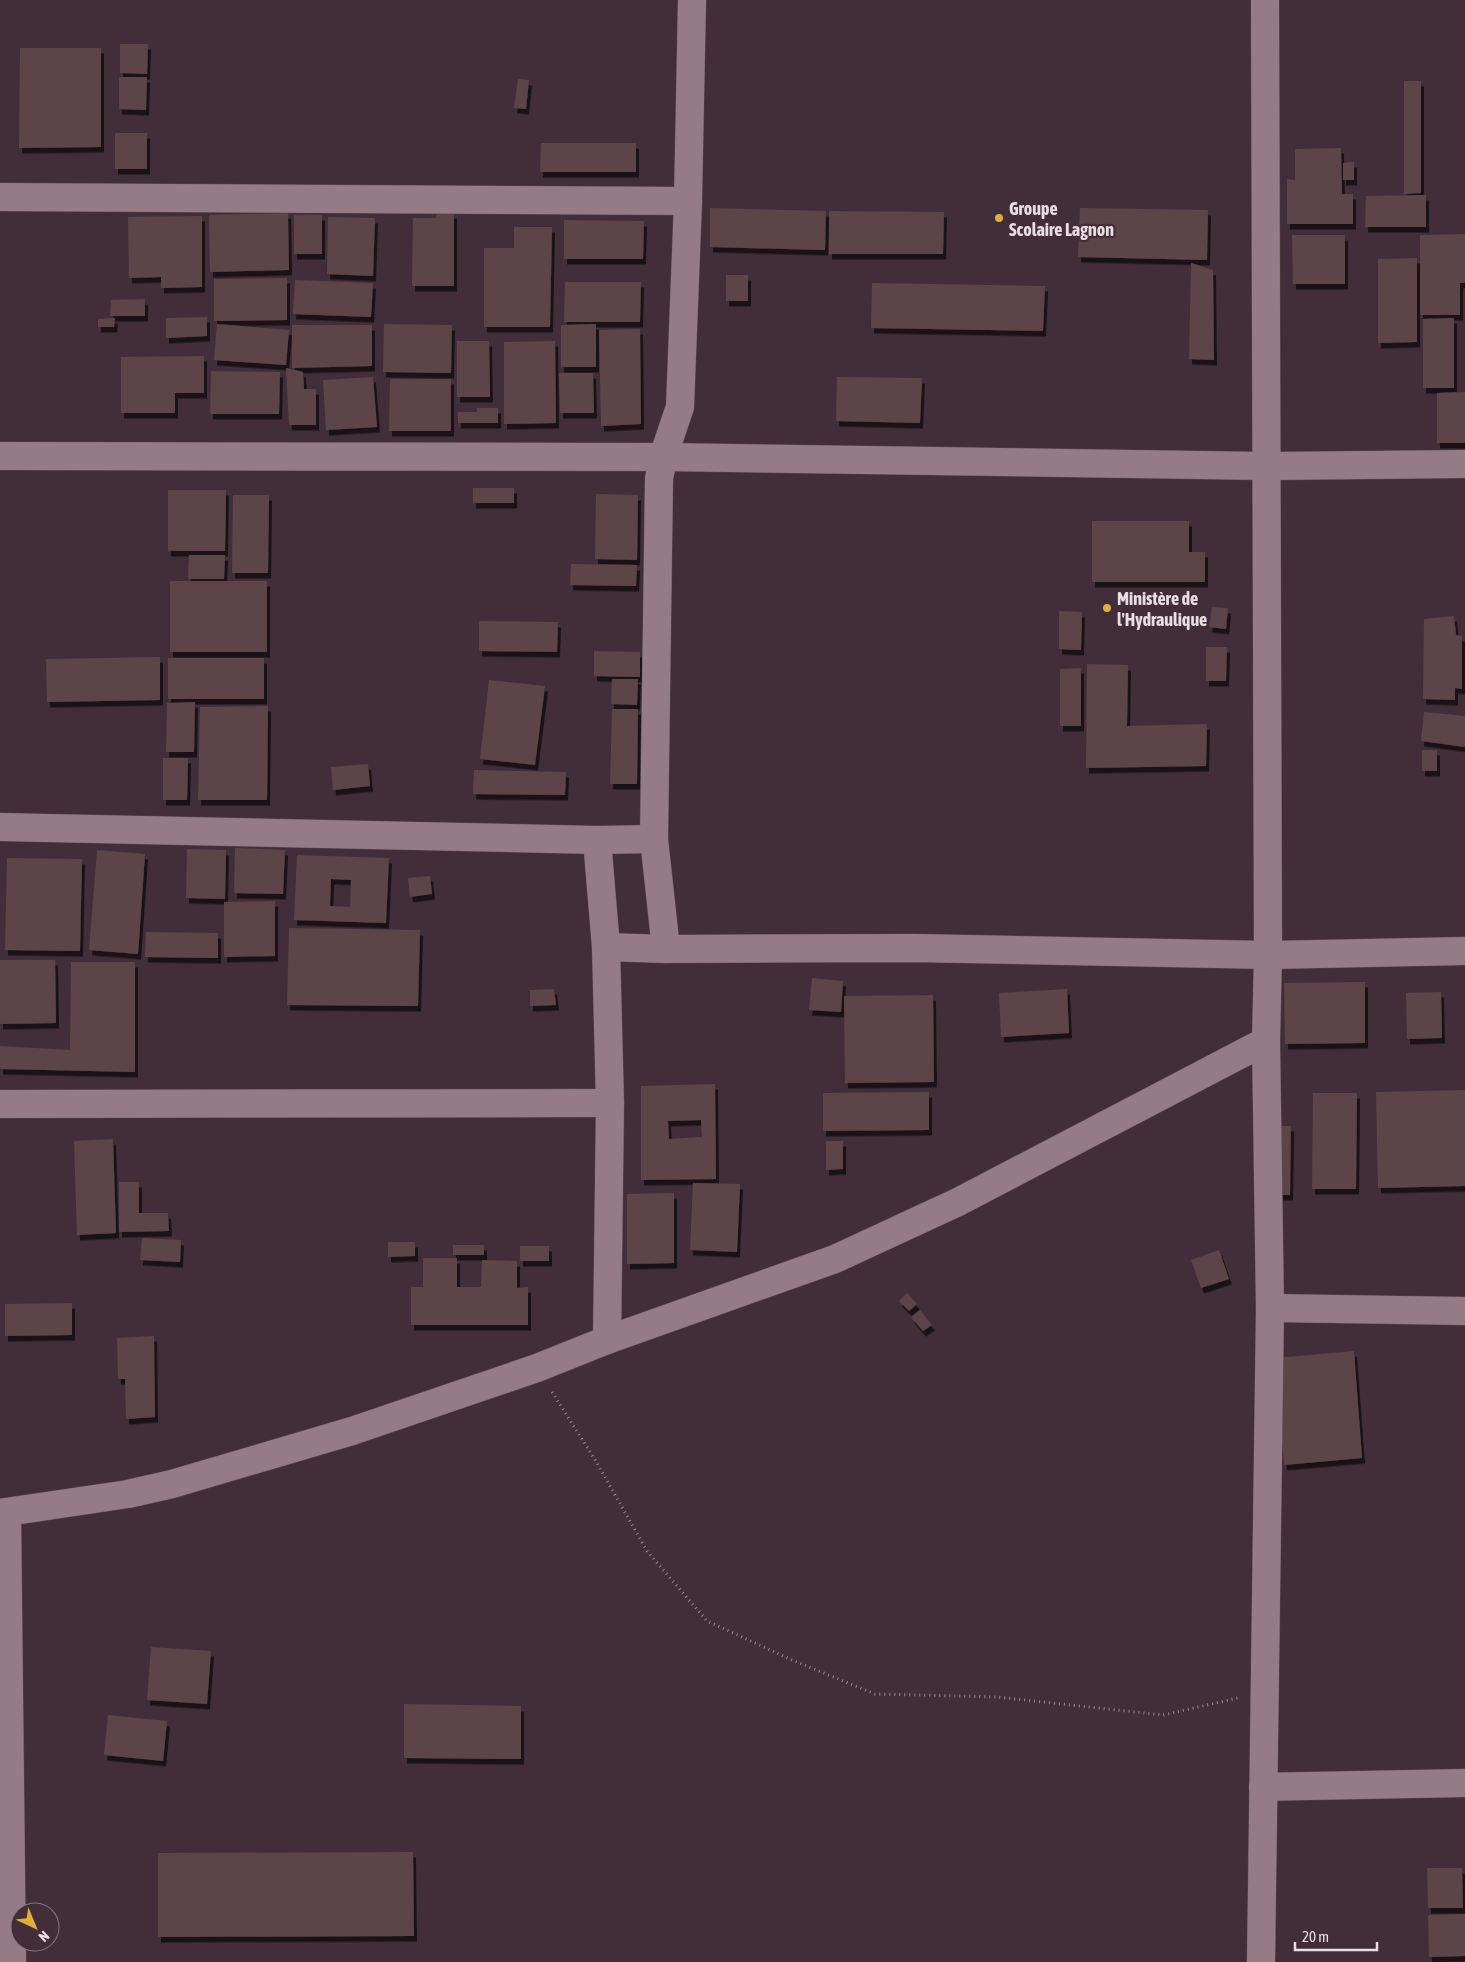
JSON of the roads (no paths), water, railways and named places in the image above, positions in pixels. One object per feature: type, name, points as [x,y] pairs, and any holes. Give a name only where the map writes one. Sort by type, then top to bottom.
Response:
[{"type":"street","points":[[666,949],[654,839],[659,479],[662,457],[680,407],[688,200],[692,0]]},
{"type":"street","points":[[1261,1962],[1270,1308],[1266,1041],[1268,956],[1265,0]]},
{"type":"street","points":[[0,197],[688,200]]},
{"type":"street","points":[[0,456],[662,457],[1265,466],[1465,464]]},
{"type":"street","points":[[0,827],[597,840],[654,839]]},
{"type":"street","points":[[597,840],[606,947],[610,1103],[607,1340]]},
{"type":"street","points":[[606,947],[666,949],[912,948],[1268,956],[1465,950]]},
{"type":"street","points":[[12,1962],[4,1513],[128,1494],[172,1484],[352,1431],[537,1368],[607,1340],[835,1259],[958,1202],[1266,1041]]},
{"type":"street","points":[[0,1104],[610,1103]]},
{"type":"street","points":[[1270,1308],[1465,1311]]},
{"type":"street","points":[[1263,1787],[1465,1783]]},
{"type":"place","name":"Groupe Scolaire Lagnon","points":[[999,218]]},
{"type":"place","name":"Ministère de l'Hydraulique","points":[[1107,608]]}]
